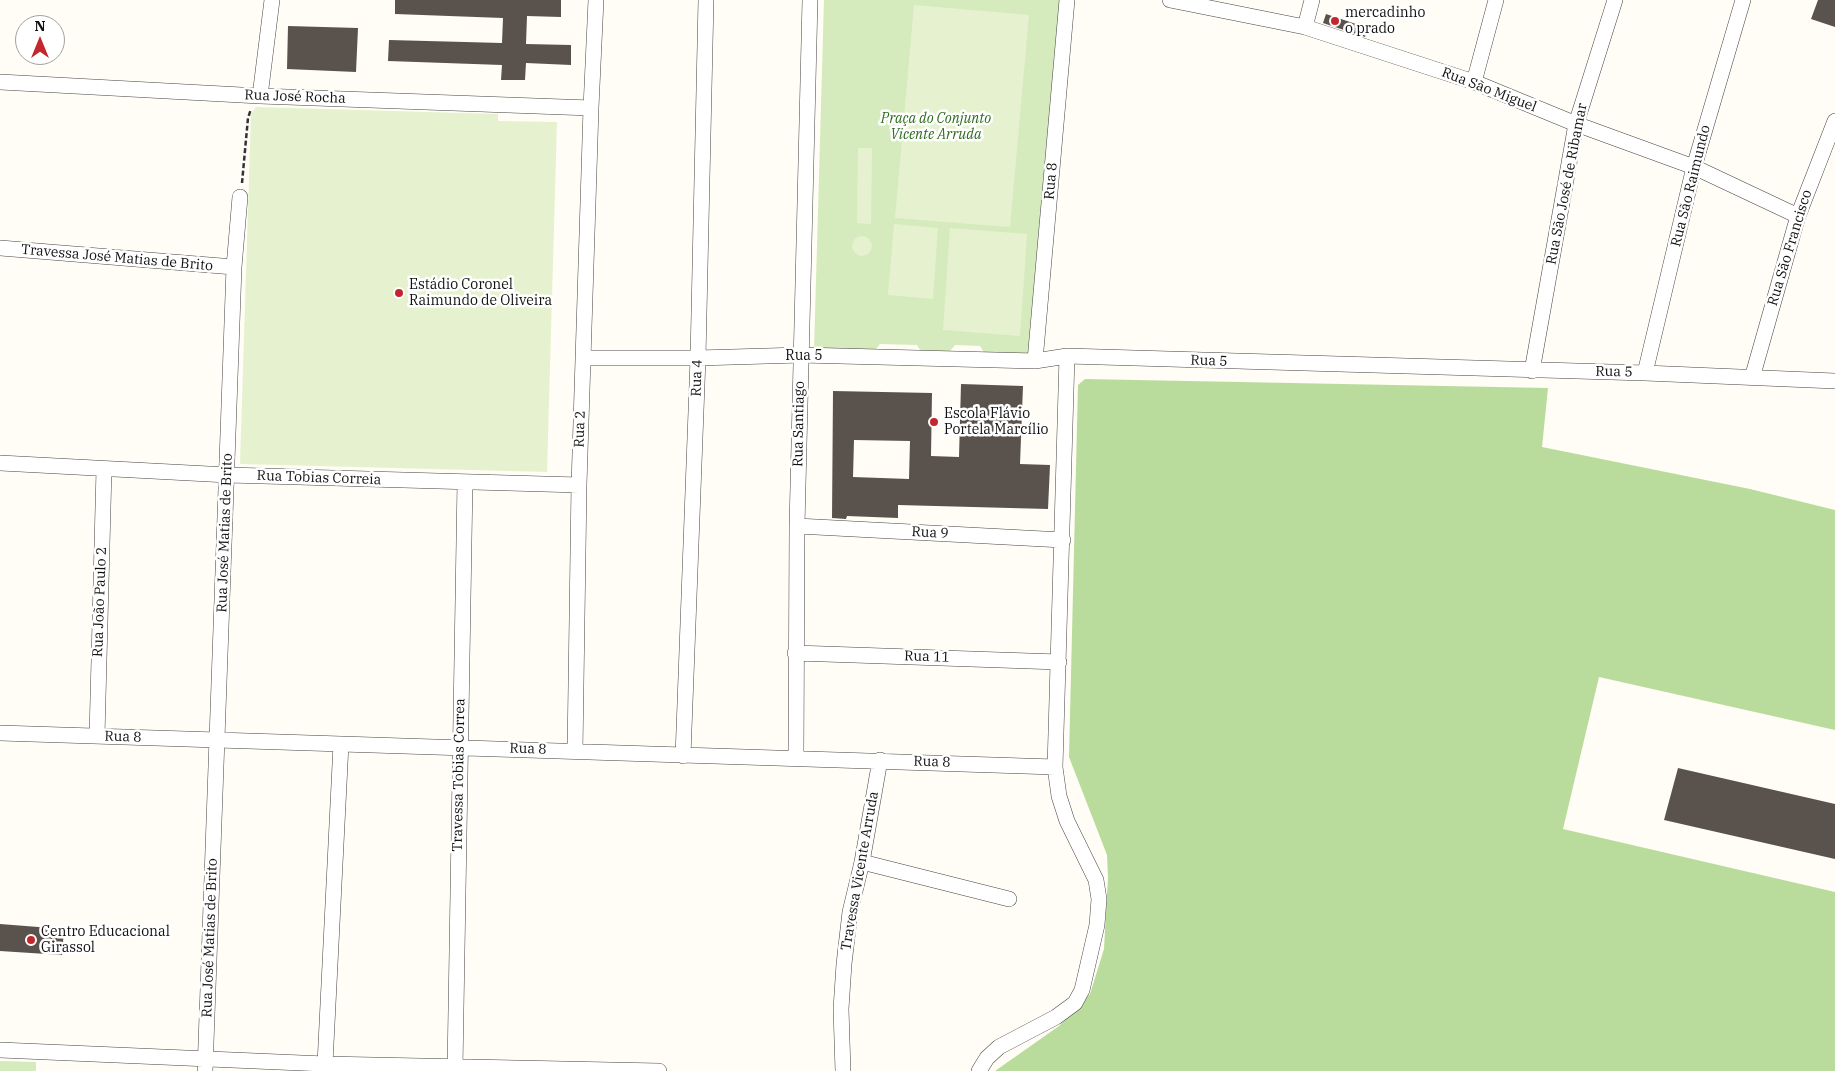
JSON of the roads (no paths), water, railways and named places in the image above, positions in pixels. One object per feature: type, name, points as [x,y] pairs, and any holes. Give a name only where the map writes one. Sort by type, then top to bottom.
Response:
[{"type":"street","points":[[260,96],[272,0]]},
{"type":"street","name":"Rua 2","points":[[575,751],[578,485],[596,0]]},
{"type":"street","name":"Rua 4","points":[[683,756],[698,358],[706,0]]},
{"type":"street","name":"Rua Santiago","points":[[796,759],[797,526],[810,0]]},
{"type":"street","name":"Rua 8","points":[[1035,361],[1067,0]]},
{"type":"street","name":"Rua São Miguel","points":[[1170,0],[1305,27],[1474,82],[1576,124],[1694,167],[1798,216]]},
{"type":"street","points":[[1305,27],[1312,0]]},
{"type":"street","points":[[1474,82],[1496,0]]},
{"type":"street","name":"Rua São José de Ribamar","points":[[1532,371],[1576,124],[1615,0]]},
{"type":"street","name":"Rua São Raimundo","points":[[1646,373],[1694,167],[1743,0]]},
{"type":"street","name":"Rua José Rocha","points":[[0,82],[260,96],[591,108]]},
{"type":"street","name":"Rua São Francisco","points":[[1752,378],[1798,216],[1835,122]]},
{"type":"street","name":"Rua José Matias de Brito","points":[[206,1065],[234,267],[240,196]]},
{"type":"street","name":"Travessa José Matias de Brito","points":[[0,248],[234,267]]},
{"type":"street","name":"Rua 5","points":[[583,358],[801,356],[1035,361],[1067,356],[1646,373],[1835,381]]},
{"type":"street","points":[[979,1071],[987,1058],[999,1047],[1070,1007],[1082,990],[1097,925],[1099,899],[1096,880],[1067,821],[1058,796],[1055,767],[1067,356]]},
{"type":"street","name":"Rua Tobias Correia","points":[[0,462],[228,475],[578,485]]},
{"type":"street","name":"Rua João Paulo 2","points":[[97,736],[104,469]]},
{"type":"street","name":"Travessa Tobias Correa","points":[[455,1068],[465,482]]},
{"type":"street","name":"Rua 9","points":[[797,526],[1063,540]]},
{"type":"street","name":"Rua 11","points":[[795,653],[1059,662]]},
{"type":"street","name":"Rua 8","points":[[0,733],[1055,767]]},
{"type":"street","points":[[326,1064],[341,744]]},
{"type":"street","name":"Travessa Vicente Arruda","points":[[843,1071],[841,1009],[850,912],[862,862],[880,760]]},
{"type":"street","points":[[862,862],[1008,899]]},
{"type":"street","points":[[0,1050],[206,1065],[326,1064],[659,1071]]},
{"type":"place","name":"mercadinho o prado","points":[[1335,21]]},
{"type":"place","name":"Estádio Coronel Raimundo de Oliveira","points":[[399,293]]},
{"type":"place","name":"Escola Flávio Portela Marcílio","points":[[934,422]]},
{"type":"place","name":"Centro Educacional Girassol","points":[[31,940]]},
{"type":"park label","name":"Praça do Conjunto Vicente Arruda","points":[[936,128]]}]
